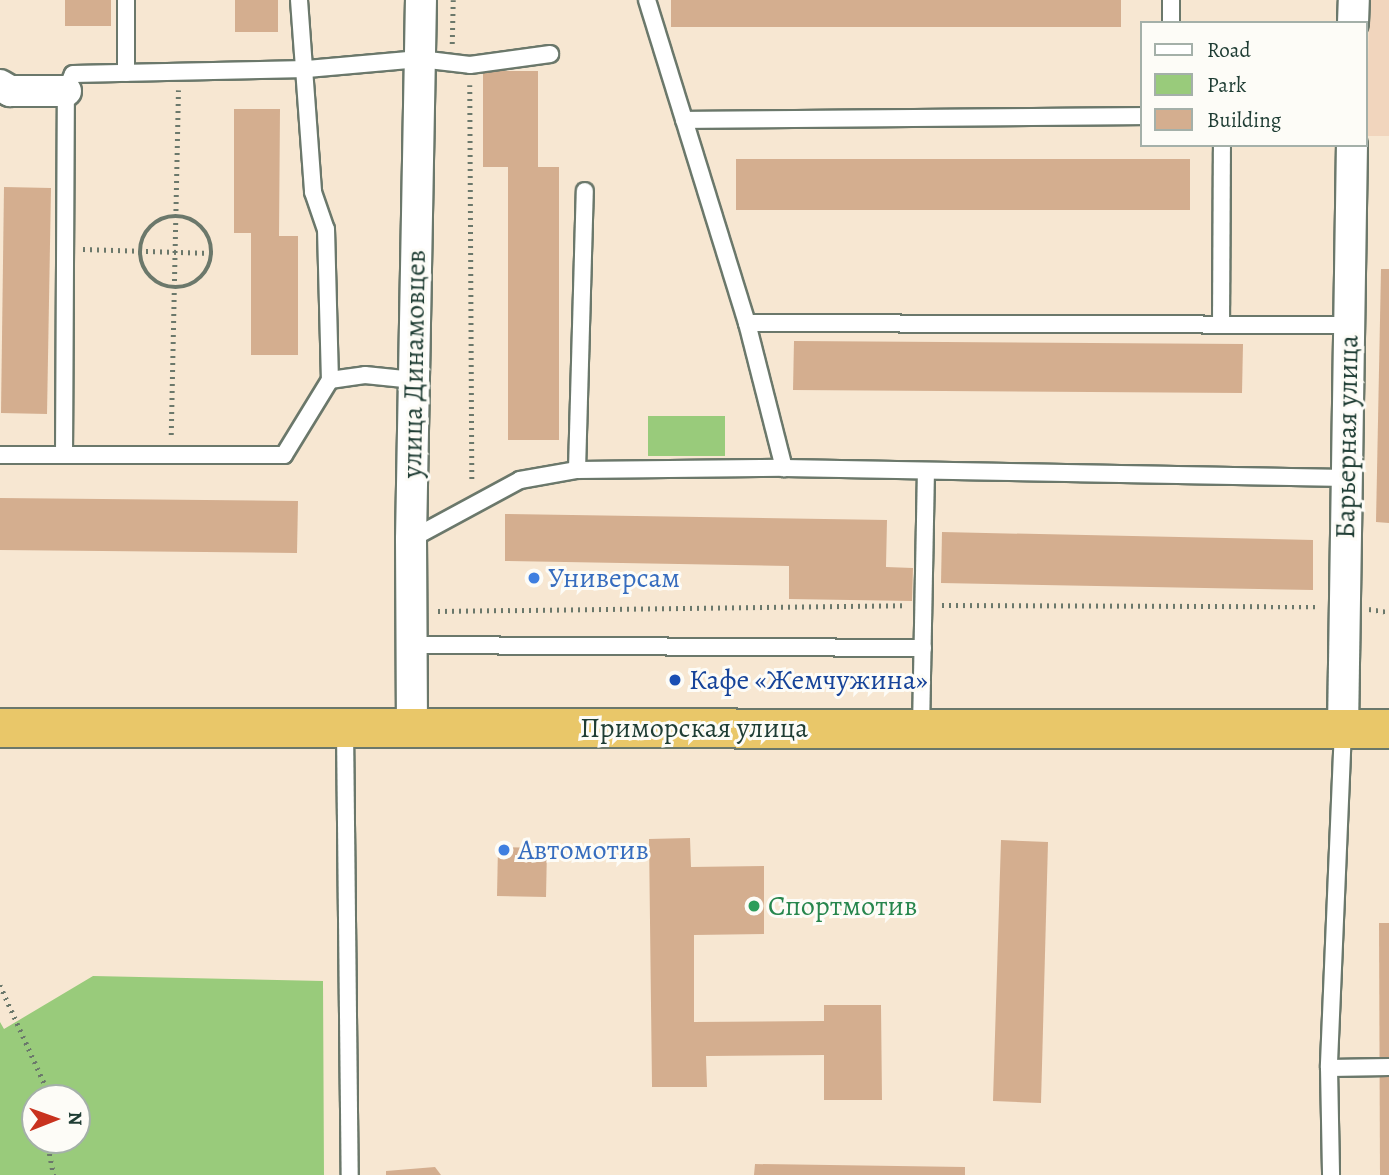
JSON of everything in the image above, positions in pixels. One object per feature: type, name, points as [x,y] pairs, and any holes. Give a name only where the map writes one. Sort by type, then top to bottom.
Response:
[{"type":"highway","name":"Приморская улица","points":[[0,728],[1389,729]]},
{"type":"street","name":"улица Динамовцев","points":[[412,728],[411,540],[421,0]]},
{"type":"street","points":[[1353,21],[1354,0]]},
{"type":"street","points":[[0,85],[10,91],[65,91]]},
{"type":"street","name":"Барьерная улица","points":[[1343,729],[1352,147]]},
{"type":"lane","points":[[126,0],[126,73]]},
{"type":"lane","points":[[0,454],[284,455],[330,380],[326,229],[313,192],[307,69],[300,47],[299,0]]},
{"type":"lane","points":[[647,0],[747,323],[784,468]]},
{"type":"lane","points":[[1171,0],[1171,21]]},
{"type":"lane","points":[[64,455],[65,91],[73,74],[307,69],[420,59],[470,65],[550,54]]},
{"type":"lane","points":[[684,120],[1140,116]]},
{"type":"lane","points":[[1222,147],[1222,324]]},
{"type":"lane","points":[[577,470],[585,191]]},
{"type":"lane","points":[[747,323],[1349,325]]},
{"type":"lane","points":[[330,380],[365,375],[414,380]]},
{"type":"lane","points":[[411,540],[520,480],[577,470],[784,468],[926,473],[1347,478]]},
{"type":"lane","points":[[922,729],[926,473]]},
{"type":"lane","points":[[413,645],[923,648]]},
{"type":"lane","points":[[345,728],[350,1175]]},
{"type":"lane","points":[[1331,1175],[1329,1068],[1343,729]]},
{"type":"lane","points":[[1329,1068],[1389,1067]]},
{"type":"path","points":[[451,63],[453,0]]},
{"type":"path","points":[[470,65],[472,508]]},
{"type":"path","points":[[171,455],[178,72]]},
{"type":"path","points":[[175,216],[201,227],[211,253],[200,278],[174,288],[149,277],[140,251],[150,227],[175,216]]},
{"type":"path","points":[[64,248],[211,253]]},
{"type":"path","points":[[0,985],[45,1084]]},
{"type":"path","points":[[50,1154],[54,1175]]},
{"type":"shaded area","points":[[1369,0],[1389,0],[1389,136],[1368,136]]},
{"type":"green space","points":[[648,416],[725,416],[725,456],[648,456]]},
{"type":"green space","points":[[93,976],[323,981],[324,1175],[0,1175],[0,1022],[4,1029]]},
{"type":"building","points":[[65,0],[111,0],[111,26],[65,26]]},
{"type":"building","points":[[235,0],[278,0],[278,32],[235,32]]},
{"type":"building","points":[[671,0],[1121,0],[1121,27],[671,27]]},
{"type":"building","points":[[483,71],[538,71],[538,167],[559,167],[559,440],[508,440],[508,167],[483,167]]},
{"type":"building","points":[[234,109],[280,109],[279,236],[298,236],[298,355],[251,355],[251,233],[234,233]]},
{"type":"building","points":[[736,159],[1190,159],[1190,210],[736,210]]},
{"type":"building","points":[[4,187],[51,188],[47,414],[1,413]]},
{"type":"building","points":[[1381,269],[1389,269],[1389,523],[1376,522]]},
{"type":"building","points":[[794,341],[1243,344],[1242,393],[793,390]]},
{"type":"building","points":[[0,498],[298,501],[297,553],[0,550]]},
{"type":"building","points":[[505,514],[887,520],[886,567],[913,568],[912,601],[789,599],[789,566],[505,561]]},
{"type":"building","points":[[942,532],[1313,540],[1313,590],[941,583]]},
{"type":"building","points":[[690,838],[691,867],[764,866],[764,934],[694,935],[694,1022],[824,1021],[824,1005],[881,1005],[882,1100],[824,1100],[824,1055],[706,1056],[707,1087],[652,1087],[649,839]]},
{"type":"building","points":[[1001,840],[1048,842],[1041,1103],[993,1101]]},
{"type":"building","points":[[498,847],[547,848],[546,897],[497,896]]},
{"type":"building","points":[[1379,923],[1389,923],[1389,1175],[1380,1175]]},
{"type":"building","points":[[755,1164],[965,1167],[965,1175],[754,1175]]},
{"type":"building","points":[[435,1167],[441,1175],[386,1175],[386,1171]]},
{"type":"place","name":"Универсам","points":[[534,578]]},
{"type":"place","name":"Кафе «Жемчужина»","points":[[675,680]]},
{"type":"place","name":"Автомотив","points":[[504,850]]},
{"type":"place","name":"Спортмотив","points":[[754,906]]}]
